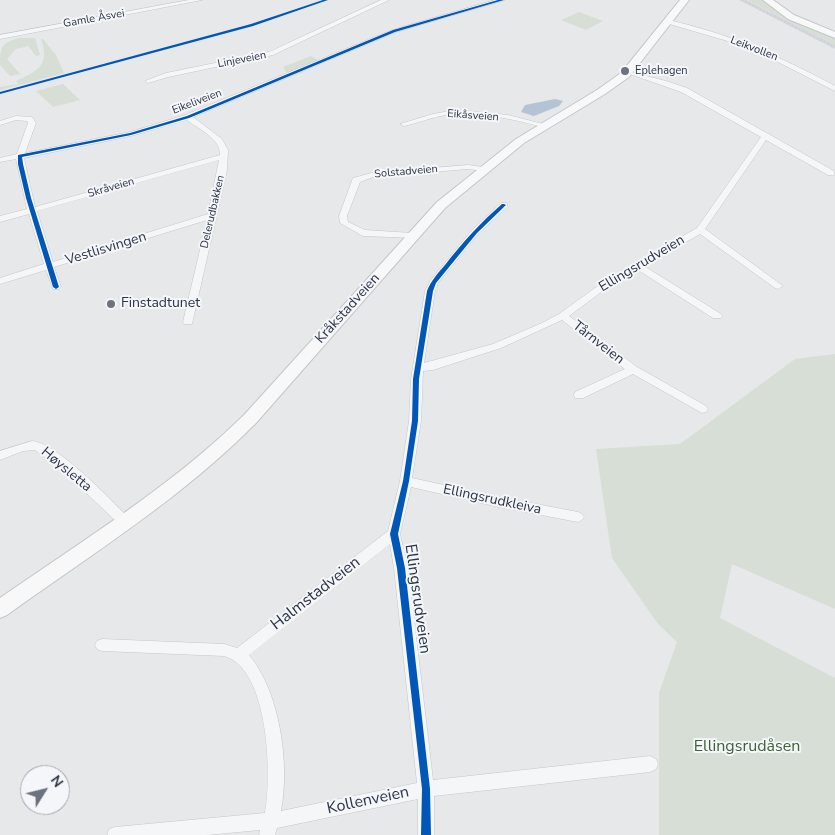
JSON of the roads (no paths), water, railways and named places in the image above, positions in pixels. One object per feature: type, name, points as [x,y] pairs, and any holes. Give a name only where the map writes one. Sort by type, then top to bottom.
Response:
[{"type":"main road","name":"Kråkstadveien","points":[[0,608],[193,471],[235,435],[447,199],[543,125],[601,92],[629,72],[686,0]]},
{"type":"main road","points":[[767,0],[797,20],[835,34]]},
{"type":"street","name":"Gamle Åsvei","points":[[0,37],[199,0]]},
{"type":"street","name":"Linjeveien","points":[[148,81],[166,75],[271,54],[386,0]]},
{"type":"street","name":"Eikeliveien","points":[[0,160],[132,134],[188,117],[394,31],[502,0]]},
{"type":"street","name":"Leikvollen","points":[[668,22],[754,48],[795,66],[835,89]]},
{"type":"street","points":[[629,72],[684,90],[831,173]]},
{"type":"street","name":"Eikåsveien","points":[[404,124],[440,114],[456,113],[512,119],[543,125]]},
{"type":"street","name":"Delerudbakken","points":[[188,117],[218,138],[224,150],[223,170],[188,322]]},
{"type":"street","points":[[0,123],[16,118],[31,120],[31,127],[19,159],[56,287]]},
{"type":"street","name":"Ellingsrudveien","points":[[426,835],[426,789],[411,650],[394,534],[406,481],[415,421],[419,368],[429,367],[497,346],[546,325],[563,316],[609,282],[700,230],[765,136]]},
{"type":"street","name":"Skråveien","points":[[0,219],[223,157]]},
{"type":"street","name":"Solstadveien","points":[[412,236],[363,233],[344,223],[343,216],[355,181],[364,176],[372,175],[468,167],[483,170]]},
{"type":"street","points":[[419,368],[430,291],[433,283],[477,228],[504,205]]},
{"type":"street","name":"Vestlisvingen","points":[[0,281],[212,216]]},
{"type":"street","points":[[700,230],[778,286]]},
{"type":"street","points":[[637,265],[717,316]]},
{"type":"street","name":"Tårnveien","points":[[563,316],[633,370],[702,409]]},
{"type":"street","name":"Tårnveien","points":[[580,395],[633,370]]},
{"type":"street","name":"Høysletta","points":[[0,456],[33,446],[44,450],[124,521]]},
{"type":"street","name":"Ellingsrudkleiva","points":[[406,481],[499,502],[578,517]]},
{"type":"street","name":"Halmstadveien","points":[[238,654],[394,534]]},
{"type":"street","points":[[102,645],[211,649],[238,654],[245,660],[256,678],[265,703],[274,743],[276,790],[270,828]]},
{"type":"street","name":"Kollenveien","points":[[115,835],[270,828],[426,789],[650,764]]},
{"type":"water","points":[[555,99],[563,101],[559,106],[534,116],[521,112],[525,105]]},
{"type":"railway","points":[[742,0],[835,47]]},
{"type":"place","name":"Eplehagen","points":[[625,71]]},
{"type":"place","name":"Finstadtunet","points":[[111,304]]},
{"type":"park label","name":"Ellingsrudåsen","points":[[747,747]]}]
